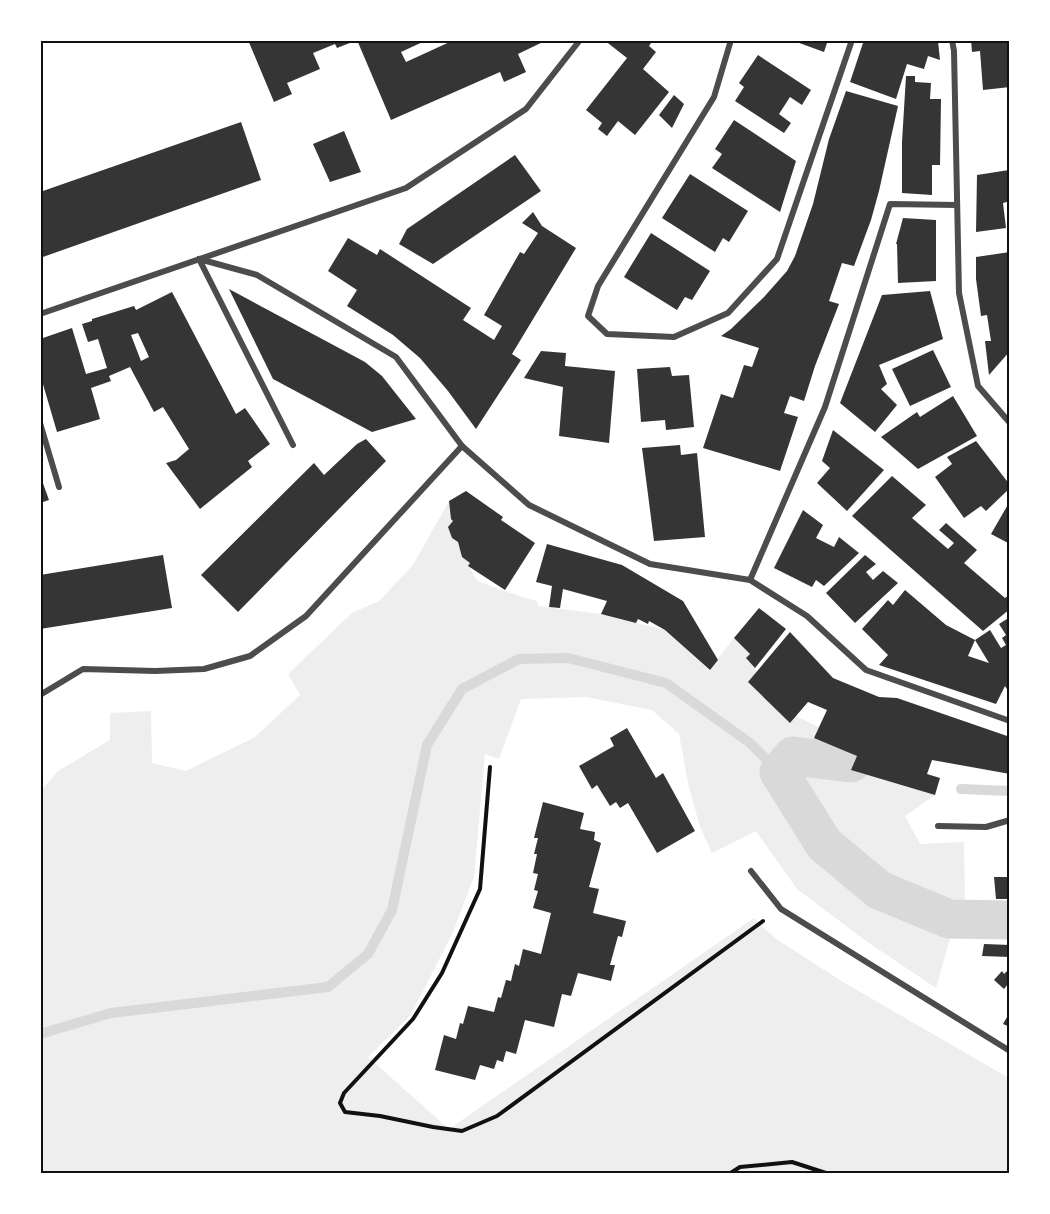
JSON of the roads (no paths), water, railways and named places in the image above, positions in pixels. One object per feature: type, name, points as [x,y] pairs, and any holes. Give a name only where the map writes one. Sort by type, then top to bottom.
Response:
[{"type":"street","points":[[40,314],[406,188],[526,109],[580,40]]},
{"type":"street","points":[[731,40],[714,97],[598,286],[588,316],[607,334],[674,337],[728,313],[777,259],[852,40]]},
{"type":"street","points":[[952,40],[959,293],[978,386],[1010,423]]},
{"type":"street","points":[[750,580],[825,406],[890,204],[957,205]]},
{"type":"street","points":[[199,259],[292,445]]},
{"type":"street","points":[[199,259],[257,275],[396,357],[462,446],[529,505],[650,564],[750,580],[807,616],[866,670],[1010,721]]},
{"type":"street","points":[[40,423],[59,487]]},
{"type":"street","points":[[40,695],[83,669],[155,671],[204,669],[250,656],[306,616],[462,446]]},
{"type":"street","points":[[938,826],[986,827],[1010,820]]},
{"type":"street","points":[[752,871],[781,909],[1010,1051]]},
{"type":"waterway","points":[[40,1034],[111,1013],[328,987],[368,954],[392,910],[427,745],[462,689],[519,659],[568,658],[666,683],[750,743],[779,772]]},
{"type":"waterway","points":[[851,763],[793,756],[779,772],[824,844],[879,890],[949,919],[1010,920]]},
{"type":"waterway","points":[[961,789],[1010,791]]}]
